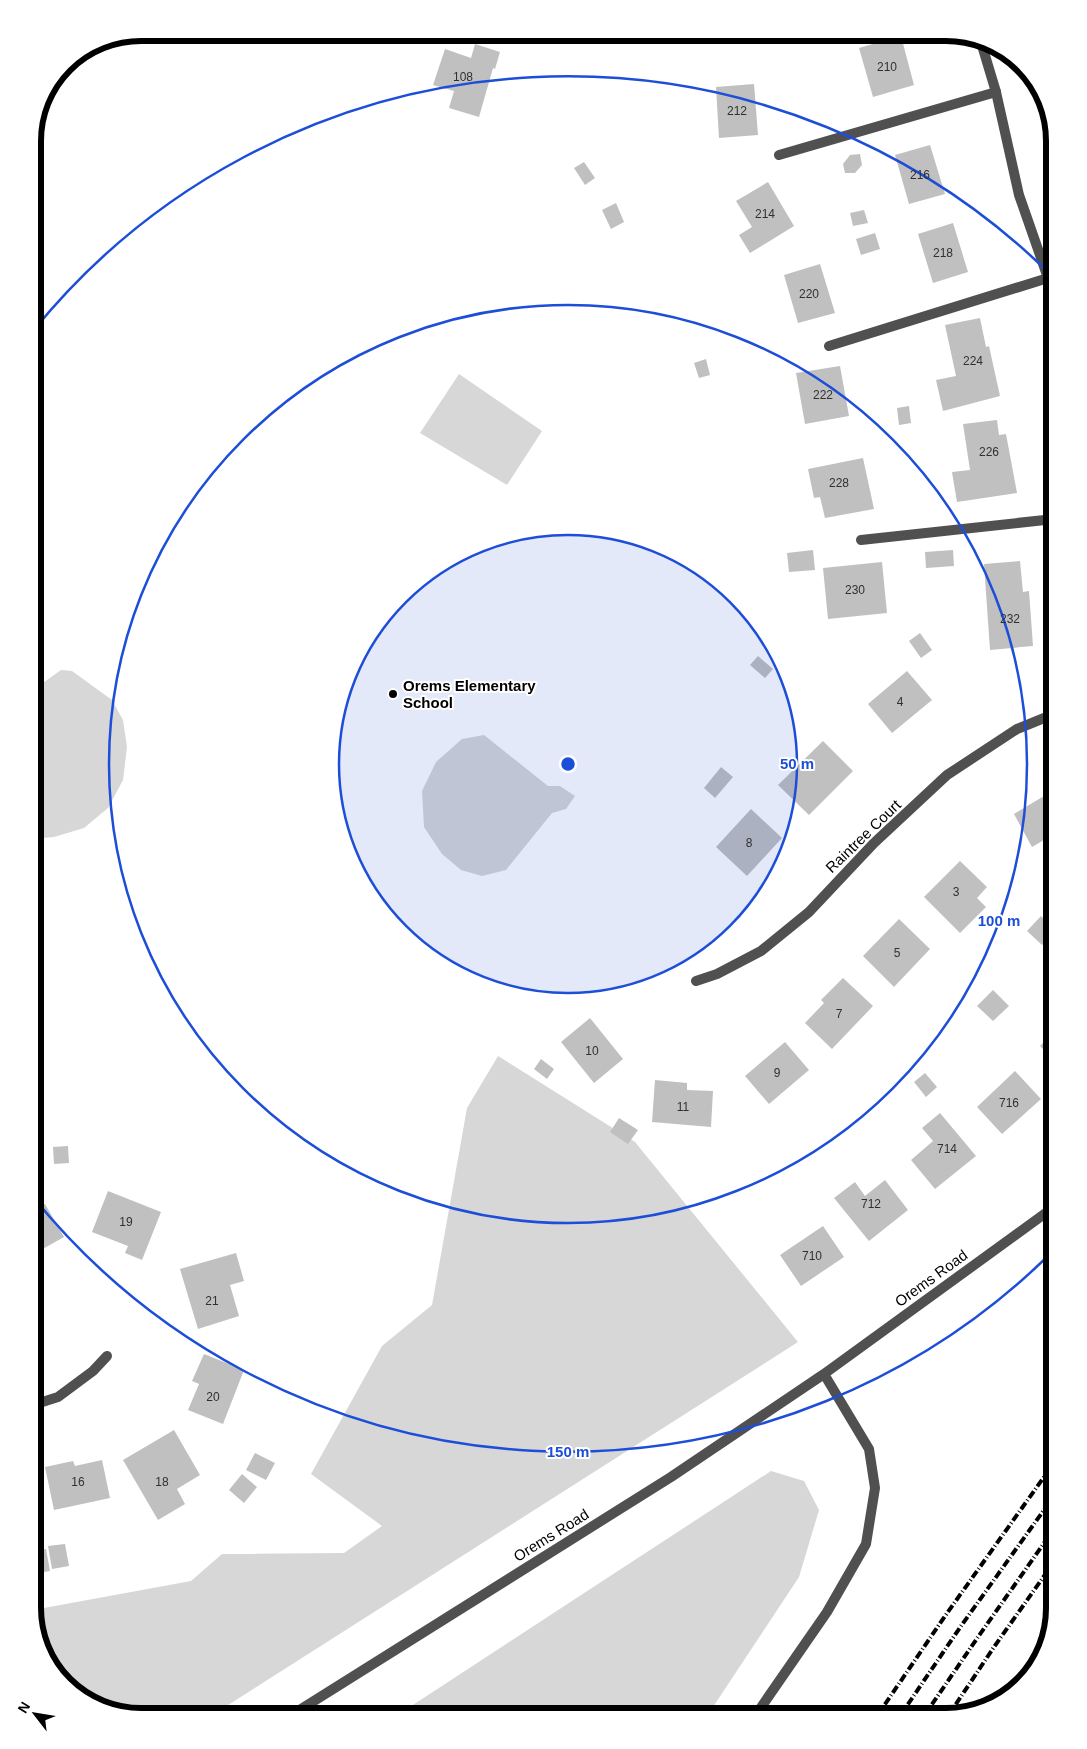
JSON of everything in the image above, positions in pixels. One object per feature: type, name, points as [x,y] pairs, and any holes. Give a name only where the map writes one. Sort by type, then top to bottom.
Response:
[{"type":"street","points":[[983,49],[996,92],[1019,195],[1046,272]]},
{"type":"street","points":[[778,155],[996,92]]},
{"type":"street","points":[[829,346],[1046,279]]},
{"type":"street","points":[[861,540],[1046,520]]},
{"type":"street","name":"Raintree Court","points":[[696,981],[717,974],[761,951],[809,912],[874,843],[948,776],[1017,729],[1046,717]]},
{"type":"street","name":"Orems Road","points":[[303,1708],[671,1477],[824,1374],[1046,1213]]},
{"type":"street","points":[[41,1402],[64,1393],[93,1371],[107,1356]]},
{"type":"street","points":[[761,1708],[827,1612],[866,1544],[875,1488],[869,1449],[824,1374]]},
{"type":"shaded area","points":[[459,374],[542,431],[507,485],[420,433]]},
{"type":"shaded area","points":[[61,670],[72,671],[112,700],[123,720],[127,747],[123,780],[108,808],[84,828],[54,837],[41,838],[41,684]]},
{"type":"shaded area","points":[[484,735],[548,786],[560,786],[575,796],[566,809],[552,813],[506,870],[482,876],[461,870],[442,854],[424,827],[422,791],[436,762],[462,739]]},
{"type":"shaded area","points":[[498,1056],[635,1142],[798,1342],[224,1708],[135,1708],[109,1702],[86,1691],[66,1674],[58,1663],[47,1640],[41,1609],[191,1581],[222,1554],[344,1553],[382,1526],[311,1474],[382,1346],[432,1305],[467,1108]]},
{"type":"shaded area","points":[[771,1471],[804,1481],[819,1510],[799,1577],[712,1708],[408,1708]]},
{"type":"building","points":[[884,41],[902,41],[914,85],[873,97],[859,48]]},
{"type":"building","points":[[475,44],[500,52],[495,69],[493,68],[479,117],[449,108],[454,91],[433,85],[445,49],[471,58]]},
{"type":"building","points":[[754,84],[758,135],[719,138],[716,87]]},
{"type":"building","points":[[930,145],[945,194],[909,204],[895,155]]},
{"type":"building","points":[[860,154],[862,165],[855,173],[845,173],[843,164],[850,155]]},
{"type":"building","points":[[584,162],[595,178],[585,185],[574,168]]},
{"type":"building","points":[[768,182],[794,226],[750,253],[739,235],[752,227],[736,201]]},
{"type":"building","points":[[616,203],[624,222],[611,229],[602,210]]},
{"type":"building","points":[[864,210],[868,223],[853,226],[850,213]]},
{"type":"building","points":[[953,223],[968,272],[933,283],[918,234]]},
{"type":"building","points":[[875,233],[880,249],[861,255],[856,239]]},
{"type":"building","points":[[820,264],[835,313],[798,323],[784,275]]},
{"type":"building","points":[[980,318],[986,347],[989,346],[1000,396],[943,411],[936,380],[956,376],[945,325]]},
{"type":"building","points":[[706,359],[710,375],[699,378],[694,363]]},
{"type":"building","points":[[840,366],[849,416],[805,424],[796,373]]},
{"type":"building","points":[[909,406],[911,423],[899,425],[897,408]]},
{"type":"building","points":[[997,420],[999,435],[1006,434],[1017,493],[957,502],[952,472],[970,470],[963,424]]},
{"type":"building","points":[[863,458],[874,509],[825,518],[820,497],[814,498],[808,469]]},
{"type":"building","points":[[813,550],[815,570],[789,572],[787,553]]},
{"type":"building","points":[[953,550],[954,566],[926,568],[925,552]]},
{"type":"building","points":[[1020,561],[1023,592],[1029,591],[1033,646],[990,650],[984,564]]},
{"type":"building","points":[[882,562],[887,613],[828,619],[823,568]]},
{"type":"building","points":[[920,633],[932,650],[921,658],[909,641]]},
{"type":"building","points":[[758,656],[773,669],[765,678],[750,665]]},
{"type":"building","points":[[907,671],[932,700],[892,733],[868,704]]},
{"type":"building","points":[[823,741],[853,771],[809,815],[778,785]]},
{"type":"building","points":[[721,767],[733,777],[715,798],[704,788]]},
{"type":"building","points":[[1046,795],[1046,839],[1032,847],[1014,814]]},
{"type":"building","points":[[751,809],[782,838],[747,876],[716,847]]},
{"type":"building","points":[[960,861],[987,887],[977,898],[986,907],[960,933],[924,897]]},
{"type":"building","points":[[1041,916],[1046,921],[1046,941],[1042,945],[1027,931]]},
{"type":"building","points":[[899,919],[930,949],[894,987],[863,956]]},
{"type":"building","points":[[843,978],[873,1006],[832,1049],[805,1023],[824,1003],[821,1000]]},
{"type":"building","points":[[993,990],[1009,1006],[993,1021],[977,1006]]},
{"type":"building","points":[[590,1018],[623,1059],[594,1083],[561,1042]]},
{"type":"building","points":[[1046,1040],[1046,1052],[1040,1046]]},
{"type":"building","points":[[785,1042],[809,1070],[769,1104],[745,1076]]},
{"type":"building","points":[[541,1059],[554,1069],[547,1079],[534,1069]]},
{"type":"building","points":[[1015,1071],[1041,1099],[1002,1134],[977,1107]]},
{"type":"building","points":[[925,1073],[937,1087],[926,1097],[914,1082]]},
{"type":"building","points":[[655,1080],[687,1083],[687,1090],[713,1091],[711,1127],[652,1122]]},
{"type":"building","points":[[940,1113],[976,1156],[935,1189],[911,1160],[933,1141],[922,1128]]},
{"type":"building","points":[[619,1118],[638,1130],[628,1144],[610,1132]]},
{"type":"building","points":[[68,1146],[69,1163],[54,1164],[53,1147]]},
{"type":"building","points":[[885,1180],[908,1210],[869,1241],[834,1198],[855,1182],[865,1196]]},
{"type":"building","points":[[108,1191],[161,1212],[142,1260],[125,1253],[128,1246],[92,1232]]},
{"type":"building","points":[[45,1204],[64,1237],[41,1250],[41,1206]]},
{"type":"building","points":[[823,1226],[844,1257],[801,1286],[780,1255]]},
{"type":"building","points":[[236,1253],[244,1281],[230,1285],[239,1316],[198,1329],[180,1269]]},
{"type":"building","points":[[204,1354],[244,1370],[223,1424],[188,1410],[199,1384],[192,1381]]},
{"type":"building","points":[[174,1430],[200,1475],[177,1489],[185,1504],[158,1520],[123,1460]]},
{"type":"building","points":[[255,1453],[275,1463],[266,1480],[246,1470]]},
{"type":"building","points":[[102,1460],[110,1498],[54,1510],[45,1467],[73,1461],[75,1466]]},
{"type":"building","points":[[242,1474],[257,1487],[244,1503],[229,1490]]},
{"type":"building","points":[[65,1544],[69,1566],[52,1569],[48,1546]]},
{"type":"building","points":[[46,1549],[50,1571],[41,1573],[41,1550]]},
{"type":"railway","points":[[882,1708],[1046,1474]]},
{"type":"railway","points":[[905,1708],[1046,1507]]},
{"type":"railway","points":[[929,1708],[1046,1540]]},
{"type":"railway","points":[[954,1707],[1046,1573]]},
{"type":"place","name":"Orems Elementary School","points":[[393,694]]}]
